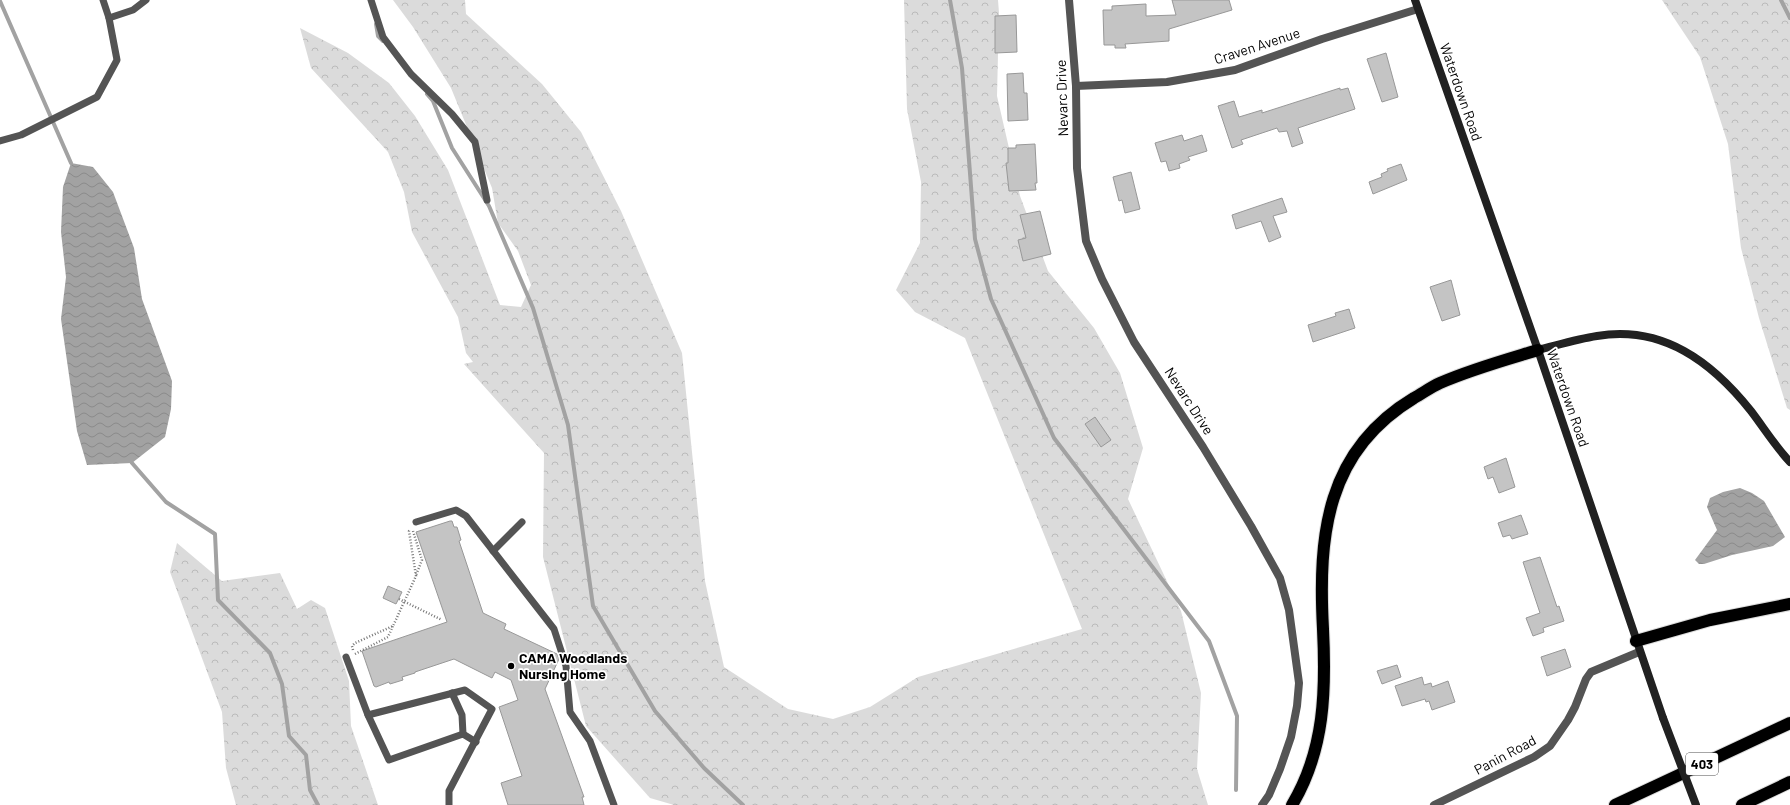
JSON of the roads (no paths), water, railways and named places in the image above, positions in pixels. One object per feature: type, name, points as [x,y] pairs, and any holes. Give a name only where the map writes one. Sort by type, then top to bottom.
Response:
[{"type":"highway","points":[[1292,805],[1312,762],[1323,711],[1325,666],[1322,574],[1324,543],[1334,495],[1341,476],[1352,456],[1383,421],[1401,406],[1439,383],[1492,364],[1538,350]]},
{"type":"highway","points":[[1638,647],[1710,620],[1790,604]]},
{"type":"highway","name":"403","points":[[1615,805],[1790,723]]},
{"type":"highway","points":[[1742,805],[1790,782]]},
{"type":"main road","name":"Waterdown Road","points":[[1415,0],[1538,350],[1662,718],[1696,805]]},
{"type":"main road","points":[[1538,350],[1598,336],[1619,334],[1640,334],[1657,338],[1672,344],[1696,358],[1722,378],[1750,411],[1777,448],[1790,462]]},
{"type":"street","name":"Nevarc Drive","points":[[1069,0],[1076,86],[1077,168],[1086,241],[1102,279],[1134,342],[1204,447],[1280,578],[1289,610],[1299,683],[1297,706],[1290,738],[1280,769],[1269,795],[1262,805]]},
{"type":"street","name":"Craven Avenue","points":[[1076,86],[1167,82],[1235,70],[1322,38],[1418,9]]},
{"type":"street","name":"Panin Road","points":[[1434,805],[1534,757],[1550,746],[1568,720],[1586,679],[1591,672],[1638,647]]},
{"type":"lane","points":[[0,141],[21,135],[97,97],[117,60],[109,18],[103,0]]},
{"type":"lane","points":[[109,18],[133,10],[146,0]]},
{"type":"lane","points":[[371,0],[383,37],[411,74],[452,114],[475,142],[487,200]]},
{"type":"lane","points":[[416,522],[456,510],[466,516],[554,629],[566,666],[570,712],[590,741],[614,805]]},
{"type":"lane","points":[[493,551],[522,522]]},
{"type":"lane","points":[[346,657],[368,715],[388,760],[463,734]]},
{"type":"lane","points":[[368,715],[465,690],[492,709],[449,791],[448,805]]},
{"type":"lane","points":[[452,693],[462,715],[463,734]]},
{"type":"lane","points":[[463,734],[476,742]]},
{"type":"water","points":[[71,163],[93,167],[113,192],[134,248],[142,299],[172,381],[171,409],[165,437],[132,463],[87,465],[77,431],[61,319],[66,277],[61,232],[63,187]]},
{"type":"water","points":[[1740,488],[1752,493],[1764,501],[1785,537],[1773,546],[1699,564],[1695,560],[1717,530],[1707,507],[1710,498],[1723,492]]},
{"type":"waterway","points":[[950,0],[962,68],[975,239],[991,299],[1054,438],[1209,641],[1237,716],[1236,790]]},
{"type":"waterway","points":[[1781,0],[1790,18]]},
{"type":"waterway","points":[[0,1],[71,163]]},
{"type":"waterway","points":[[376,24],[378,36],[383,41]]},
{"type":"waterway","points":[[427,94],[433,101],[452,148],[489,206],[533,308],[568,425],[593,606],[655,711],[704,768],[743,805]]},
{"type":"waterway","points":[[132,463],[166,502],[215,534],[218,600],[270,653],[282,684],[289,736],[306,755],[310,790],[318,805]]},
{"type":"place","name":"CAMA Woodlands Nursing Home","points":[[511,666]]}]
